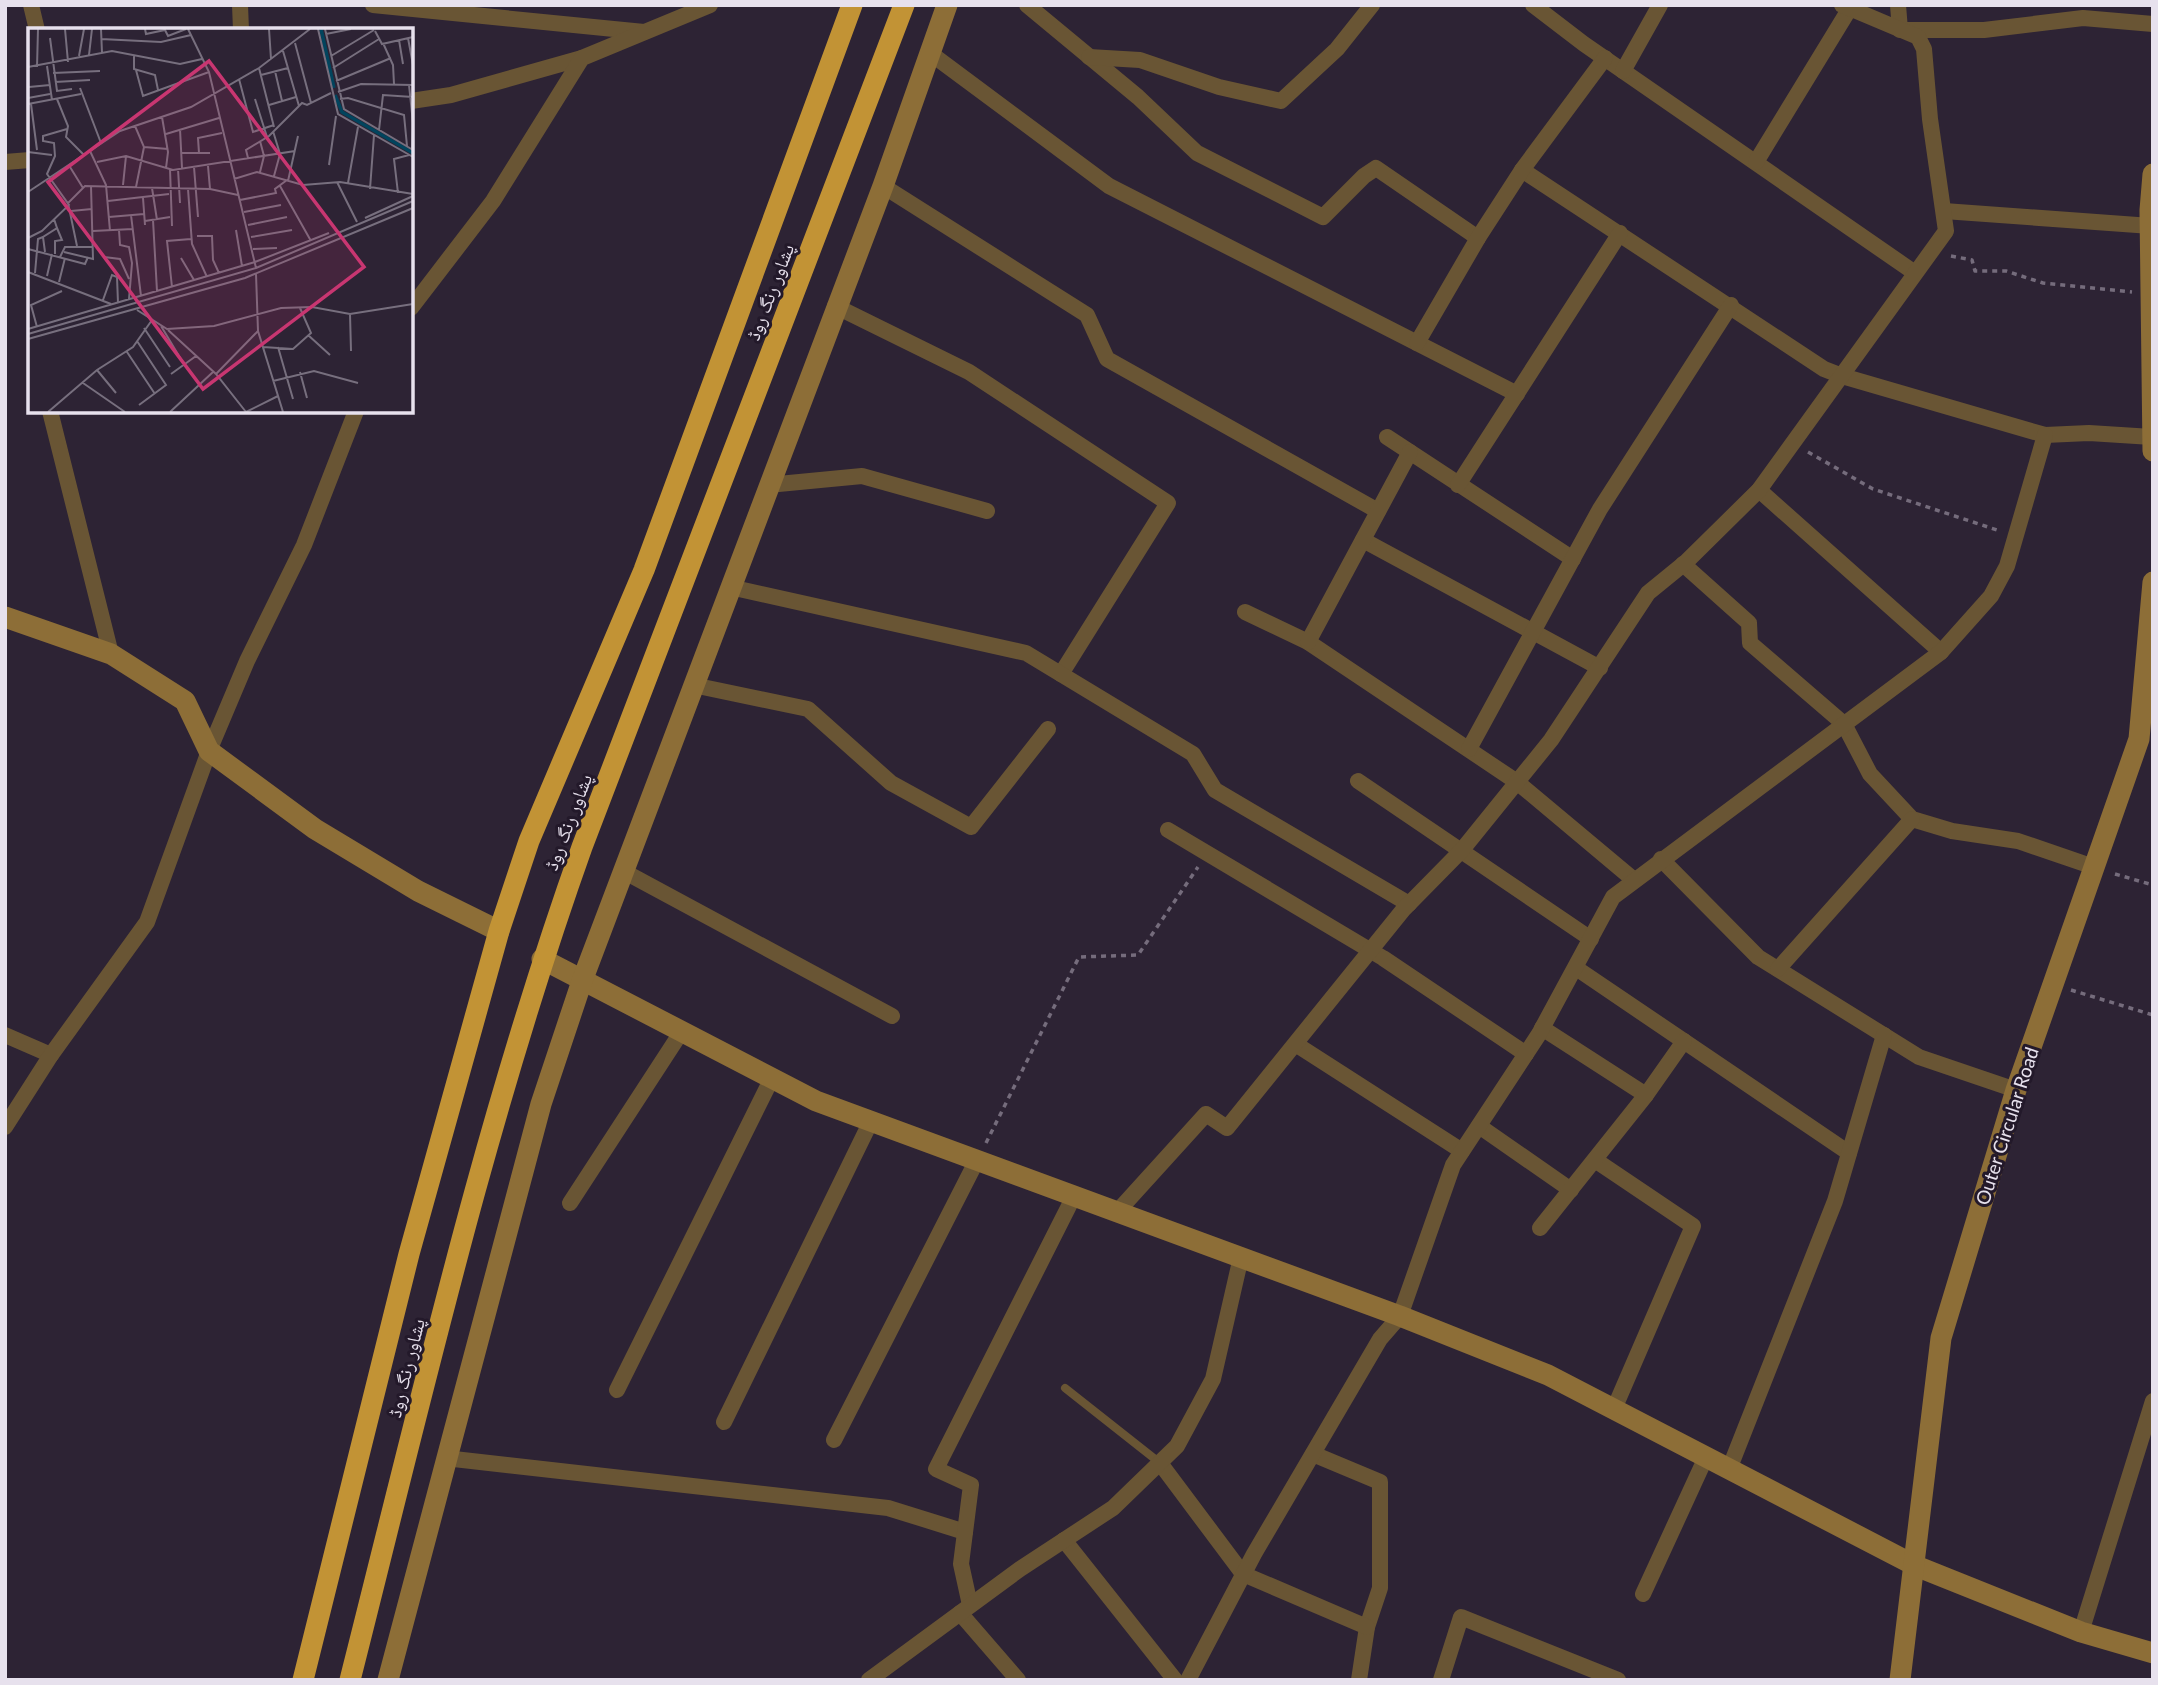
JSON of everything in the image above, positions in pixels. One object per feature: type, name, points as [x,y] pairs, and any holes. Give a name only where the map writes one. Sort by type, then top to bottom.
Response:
[{"type":"highway","name":"پشاور رنگ روڈ","points":[[303,1680],[409,1254],[499,931],[529,841],[649,557],[852,5]]},
{"type":"highway","name":"پشاور رنگ روڈ","points":[[350,1680],[494,1121],[542,959],[587,834],[904,5]]},
{"type":"street","points":[[31,5],[37,28]]},
{"type":"street","points":[[240,5],[241,28]]},
{"type":"street","points":[[373,5],[647,32]]},
{"type":"street","points":[[413,101],[451,95],[582,58],[710,5]]},
{"type":"street","points":[[388,1680],[541,1104],[582,981],[835,306],[883,186],[947,5]]},
{"type":"street","points":[[1027,5],[1196,153],[1323,217],[1364,176],[1376,168],[1478,238]]},
{"type":"street","points":[[1089,57],[1140,60],[1219,87],[1281,101],[1337,49],[1372,5]]},
{"type":"street","points":[[1533,5],[1623,71],[1915,273]]},
{"type":"street","points":[[1623,71],[1660,5]]},
{"type":"street","points":[[1898,5],[1900,30]]},
{"type":"street","points":[[1118,1212],[1206,1114],[1227,1128],[1409,904],[1462,850],[1517,782],[1600,668],[1648,593],[1683,564],[1759,489],[1946,230],[1930,118],[1924,49],[1918,37],[1846,7],[1756,162]]},
{"type":"street","points":[[1900,30],[1984,30],[2083,18],[2153,24]]},
{"type":"street","points":[[930,52],[1109,186],[1517,394]]},
{"type":"street","points":[[413,305],[494,201],[582,58]]},
{"type":"street","points":[[1417,343],[1478,238],[1522,170],[1605,58]]},
{"type":"street","points":[[5,162],[28,160]]},
{"type":"street","points":[[1522,170],[1731,305],[1824,369],[2045,435],[2089,433],[2152,437]]},
{"type":"street","points":[[2153,174],[2153,451]]},
{"type":"street","points":[[883,186],[1087,315],[1107,359],[1378,511]]},
{"type":"street","points":[[1944,211],[2151,226]]},
{"type":"street","points":[[1458,485],[1620,233]]},
{"type":"street","points":[[1469,749],[1600,509],[1731,305]]},
{"type":"street","points":[[835,306],[969,372],[1168,503],[1061,674]]},
{"type":"street","points":[[51,413],[111,654]]},
{"type":"street","points":[[5,1127],[51,1055],[147,922],[209,751],[247,661],[304,545],[355,413]]},
{"type":"street","points":[[1188,1680],[1243,1574],[1380,1339],[1400,1315],[1453,1165],[1542,1028],[1613,897],[1941,652],[1991,596],[2007,566],[2045,435]]},
{"type":"street","points":[[1387,437],[1573,559]]},
{"type":"street","points":[[1308,642],[1410,452]]},
{"type":"street","points":[[768,485],[862,475],[987,511]]},
{"type":"street","points":[[1759,489],[1941,652]]},
{"type":"street","points":[[1363,540],[1600,668]]},
{"type":"street","points":[[1683,564],[1749,623],[1750,643],[1844,724],[1870,774],[1912,819],[1952,831],[2018,842],[2094,867]]},
{"type":"street","name":"Outer Circular Road","points":[[1900,1680],[1916,1566],[1941,1338],[2017,1090],[2139,739],[2153,582]]},
{"type":"street","points":[[730,586],[1026,653],[1193,754],[1214,790],[1409,904]]},
{"type":"street","points":[[1245,612],[1308,642],[1517,782],[1634,880]]},
{"type":"street","points":[[5,617],[111,654],[185,701],[209,751],[315,829],[418,891],[499,931]]},
{"type":"street","points":[[693,685],[808,709],[891,783],[971,827],[1048,729]]},
{"type":"street","points":[[1358,782],[1591,939]]},
{"type":"street","points":[[1778,970],[1912,819]]},
{"type":"street","points":[[1168,830],[1371,951],[1526,1054]]},
{"type":"street","points":[[1661,859],[1758,957],[1778,970],[1919,1057],[2017,1090]]},
{"type":"street","points":[[622,872],[892,1016]]},
{"type":"street","points":[[542,959],[680,1034],[816,1101],[1400,1315],[1548,1375],[1730,1467],[1916,1566],[2081,1632],[2153,1653]]},
{"type":"street","points":[[1576,968],[1849,1153]]},
{"type":"street","points":[[1542,1028],[1646,1095]]},
{"type":"street","points":[[570,1203],[680,1034]]},
{"type":"street","points":[[5,1035],[51,1055]]},
{"type":"street","points":[[1730,1467],[1835,1201],[1884,1035]]},
{"type":"street","points":[[1540,1228],[1646,1095],[1684,1041]]},
{"type":"street","points":[[1297,1045],[1462,1151]]},
{"type":"street","points":[[617,1390],[772,1078]]},
{"type":"street","points":[[724,1422],[871,1121]]},
{"type":"street","points":[[1479,1126],[1571,1190]]},
{"type":"street","points":[[834,1440],[977,1160]]},
{"type":"street","points":[[1594,1160],[1693,1226],[1614,1409]]},
{"type":"street","points":[[1018,1680],[965,1609],[961,1564],[971,1485],[936,1469],[1074,1196]]},
{"type":"street","points":[[869,1680],[965,1609],[1113,1508],[1177,1446],[1213,1379],[1241,1257]]},
{"type":"street","points":[[2081,1632],[2153,1401]]},
{"type":"street","points":[[1313,1454],[1380,1482],[1380,1588],[1367,1627],[1359,1680]]},
{"type":"street","points":[[1643,1594],[1706,1457]]},
{"type":"street","points":[[445,1458],[888,1508],[965,1532]]},
{"type":"street","points":[[1160,1463],[1243,1574],[1367,1627]]},
{"type":"street","points":[[1064,1540],[1175,1680]]},
{"type":"street","points":[[1441,1680],[1461,1617],[1618,1680]]},
{"type":"lane","points":[[1065,1388],[1160,1463]]},
{"type":"path","points":[[1930,252],[1972,260],[1975,271],[2007,271],[2043,283],[2151,294]]},
{"type":"path","points":[[1792,443],[1873,489],[2015,536]]},
{"type":"path","points":[[977,1160],[1079,957],[1138,956],[1206,853]]},
{"type":"path","points":[[2094,867],[2153,885]]},
{"type":"path","points":[[2053,985],[2153,1015]]}]
